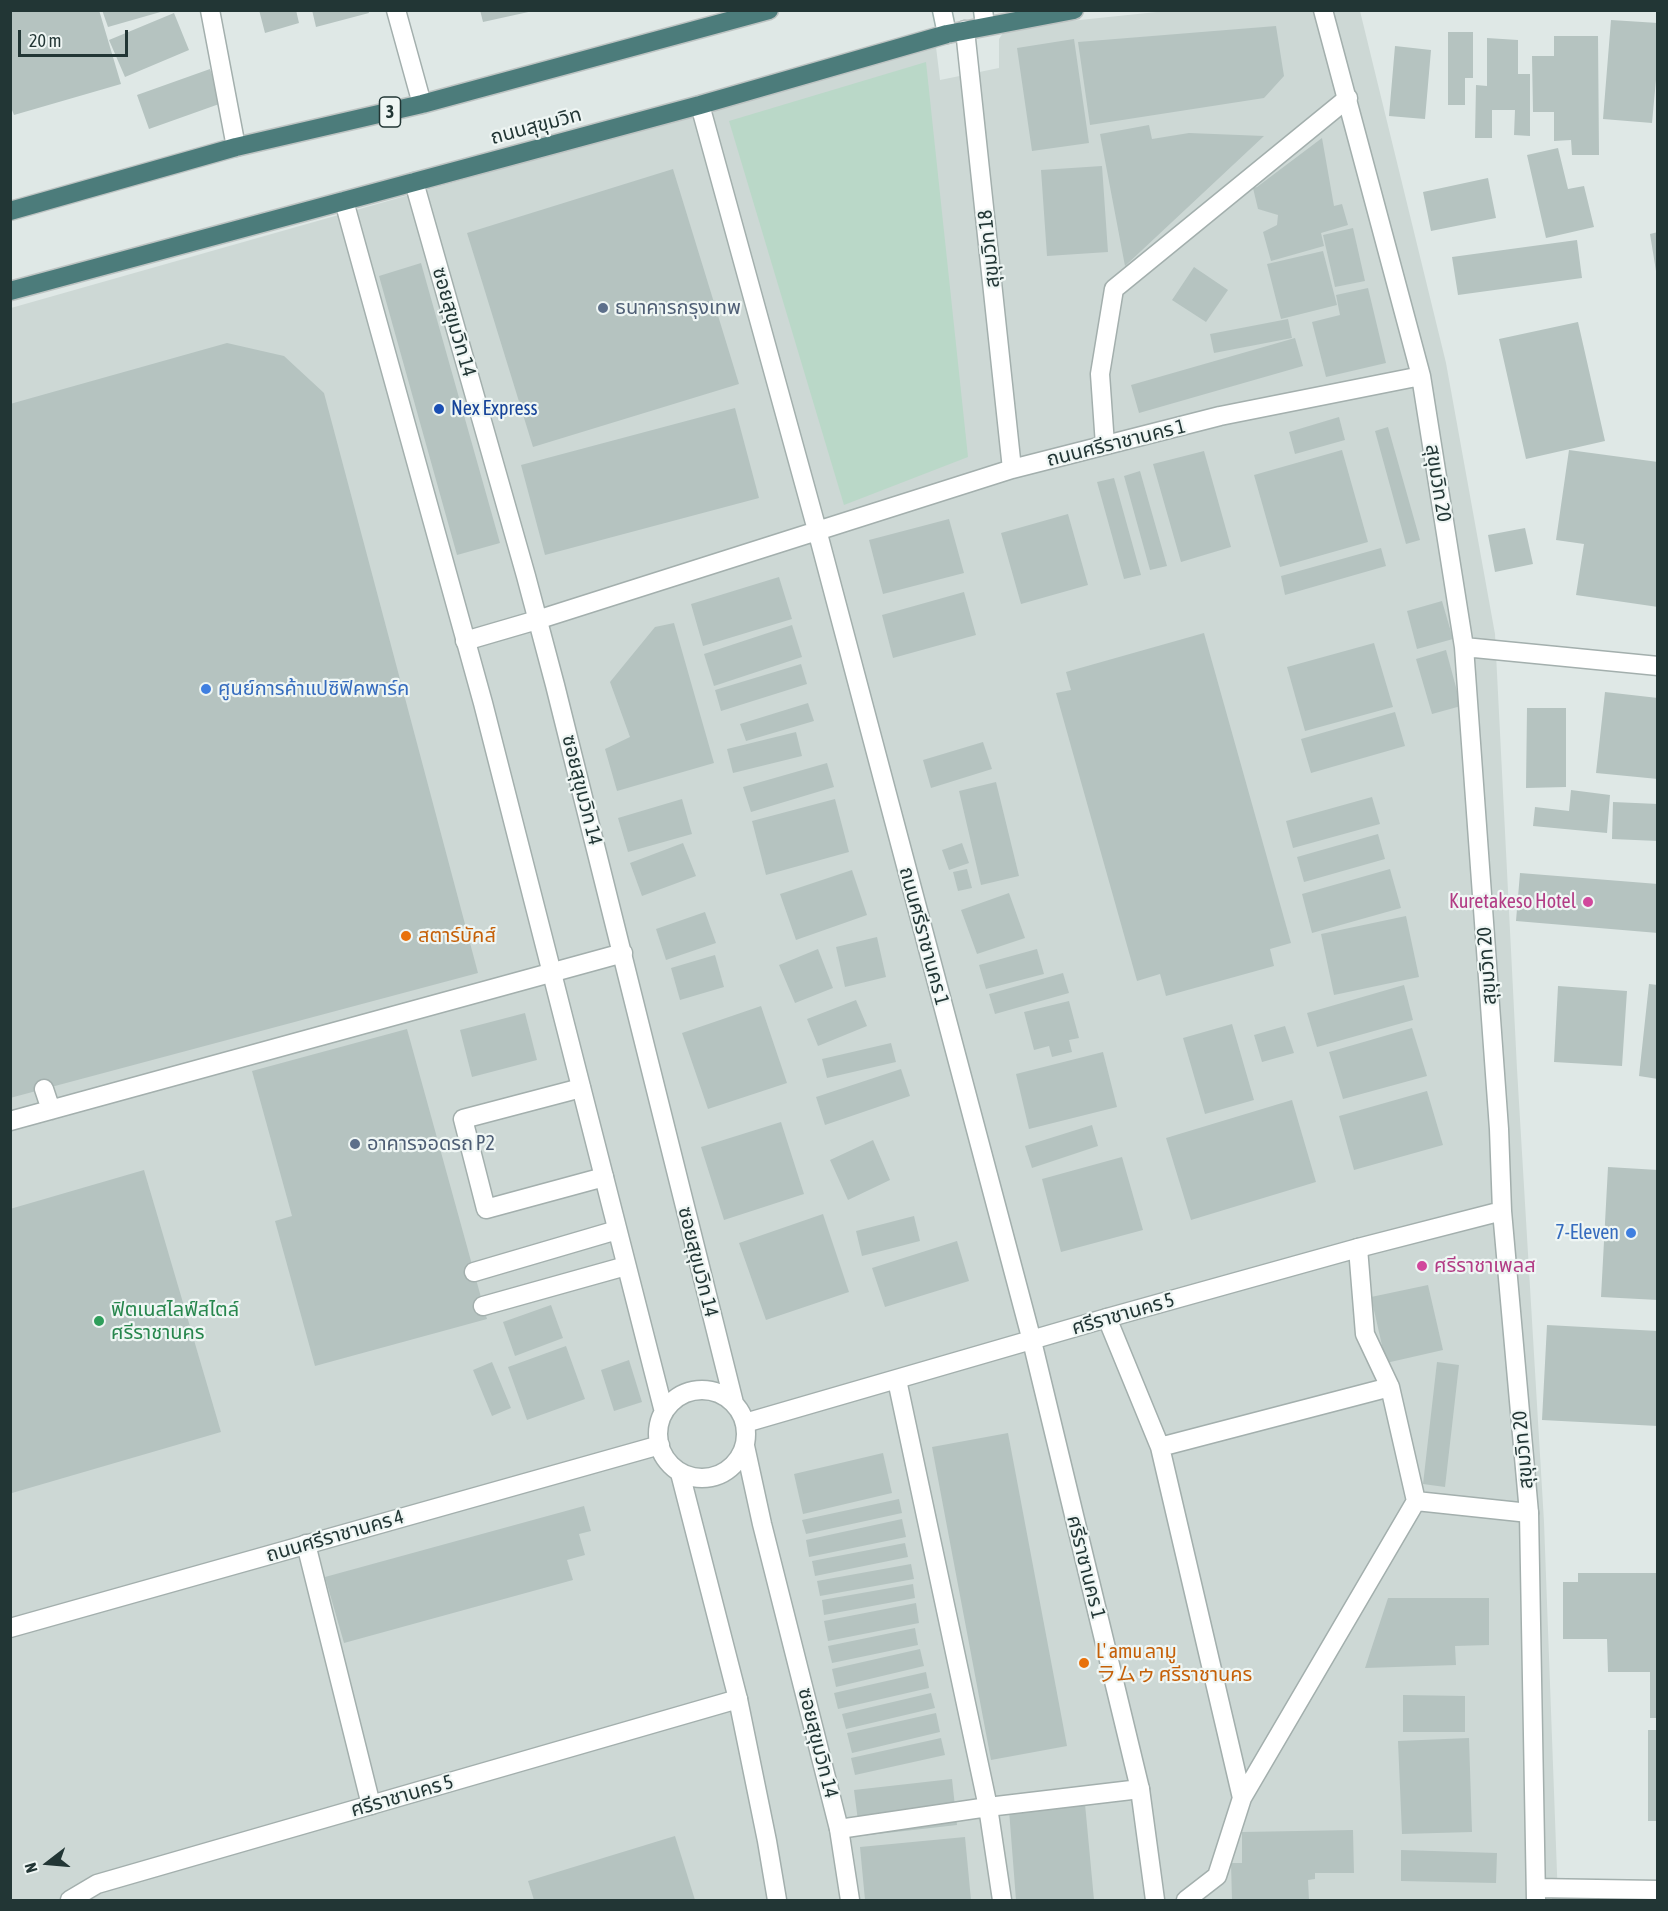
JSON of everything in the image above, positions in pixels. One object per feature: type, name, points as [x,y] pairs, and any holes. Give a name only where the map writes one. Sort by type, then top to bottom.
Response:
[{"type":"highway","name":"3","points":[[10,211],[236,147],[422,104],[770,10]]},
{"type":"highway","name":"ถนนสุขุมวิท","points":[[10,291],[700,105],[965,30],[984,18],[1074,10]]},
{"type":"street","points":[[210,10],[236,147]]},
{"type":"street","points":[[396,10],[422,104]]},
{"type":"street","points":[[942,10],[947,34]]},
{"type":"street","name":"สุขุมวิท 20","points":[[1323,10],[1421,376],[1464,647],[1498,1118],[1502,1211],[1529,1513],[1536,1894]]},
{"type":"street","name":"สุขุมวิท 18","points":[[965,30],[1012,469]]},
{"type":"street","points":[[1105,446],[1100,374],[1114,289],[1348,98]]},
{"type":"street","name":"ถนนศรีราชานคร 1","points":[[700,105],[817,530],[1032,1341]]},
{"type":"street","name":"ซอยสุขุมวิท 14","points":[[414,182],[537,620],[623,953],[734,1403]]},
{"type":"street","points":[[344,201],[483,703],[664,1412]]},
{"type":"street","name":"ถนนศรีราชานคร 1","points":[[817,530],[1012,469],[1220,416],[1421,376]]},
{"type":"street","points":[[465,641],[817,530]]},
{"type":"street","points":[[1464,647],[1658,666]]},
{"type":"street","points":[[10,1121],[623,953]]},
{"type":"street","points":[[581,1088],[463,1119],[486,1209],[604,1177]]},
{"type":"street","points":[[44,1089],[51,1110]]},
{"type":"street","name":"ศรีราชานคร 5","points":[[745,1423],[1107,1318],[1502,1211]]},
{"type":"street","points":[[474,1272],[617,1230]]},
{"type":"street","points":[[1186,1900],[1217,1876],[1242,1798],[1416,1501],[1390,1387],[1365,1334],[1359,1248]]},
{"type":"street","points":[[483,1306],[626,1266]]},
{"type":"street","points":[[1107,1318],[1160,1447],[1242,1798]]},
{"type":"street","name":"ศรีราชานคร 1","points":[[1032,1341],[1140,1789],[1155,1900]]},
{"type":"street","points":[[897,1380],[988,1807],[1002,1900]]},
{"type":"street","points":[[1160,1447],[1390,1387]]},
{"type":"street","points":[[696,1390],[710,1390],[723,1395],[734,1403],[745,1423],[745,1446],[739,1458],[731,1468],[720,1475],[693,1478],[680,1473],[664,1456],[660,1445],[658,1434],[664,1412],[678,1398],[696,1390]]},
{"type":"street","name":"ถนนศรีราชานคร 4","points":[[10,1628],[660,1445]]},
{"type":"street","name":"ซอยสุขุมวิท 14","points":[[745,1446],[762,1524],[839,1829],[850,1900]]},
{"type":"street","points":[[680,1473],[738,1699],[777,1900]]},
{"type":"street","points":[[1416,1501],[1529,1513]]},
{"type":"street","points":[[306,1544],[371,1805]]},
{"type":"street","name":"ศรีราชานคร 5","points":[[70,1900],[97,1884],[738,1699]]},
{"type":"street","points":[[839,1829],[988,1807],[1140,1789]]},
{"type":"street","points":[[1536,1894],[1658,1890]]},
{"type":"shaded area","points":[[1176,10],[1360,11],[1446,363],[1495,634],[1517,1069],[1544,1522],[1558,1900],[11,1900],[11,308],[909,53],[936,47],[940,80],[999,68],[999,39],[1005,30],[1022,26]]},
{"type":"green space","points":[[926,62],[968,457],[844,505],[729,121]]},
{"type":"building","points":[[10,10],[99,10],[121,84],[14,115],[10,105]]},
{"type":"building","points":[[102,10],[164,10],[164,11],[108,27]]},
{"type":"building","points":[[259,10],[296,10],[299,23],[265,33]]},
{"type":"building","points":[[312,10],[368,10],[369,13],[316,27]]},
{"type":"building","points":[[480,10],[532,10],[533,11],[483,22]]},
{"type":"building","points":[[174,13],[189,50],[125,77],[109,40]]},
{"type":"building","points":[[1611,20],[1658,23],[1658,58],[1652,123],[1603,119]]},
{"type":"building","points":[[1276,26],[1284,76],[1264,98],[1090,125],[1078,42]]},
{"type":"building","points":[[1448,32],[1473,32],[1473,78],[1465,78],[1465,105],[1448,105]]},
{"type":"building","points":[[1554,36],[1598,36],[1599,155],[1572,155],[1571,140],[1554,141],[1554,112],[1533,112],[1532,56],[1554,56]]},
{"type":"building","points":[[1487,38],[1518,40],[1518,74],[1530,74],[1530,136],[1514,135],[1515,110],[1492,110],[1492,138],[1475,138],[1476,85],[1487,86]]},
{"type":"building","points":[[1074,39],[1089,143],[1032,151],[1017,48]]},
{"type":"building","points":[[1395,46],[1431,50],[1425,119],[1389,116]]},
{"type":"building","points":[[210,69],[222,103],[149,129],[137,95]]},
{"type":"building","points":[[1149,125],[1152,139],[1189,133],[1264,136],[1125,266],[1100,134]]},
{"type":"building","points":[[1322,138],[1334,206],[1342,204],[1348,225],[1321,233],[1324,246],[1271,261],[1263,232],[1277,225],[1278,215],[1258,209],[1253,188]]},
{"type":"building","points":[[1558,148],[1568,189],[1584,186],[1594,227],[1546,238],[1527,155]]},
{"type":"building","points":[[1102,166],[1108,252],[1047,256],[1041,170]]},
{"type":"building","name":"ธนาคารกรุงเทพ","points":[[673,169],[739,384],[533,447],[467,233]]},
{"type":"building","points":[[1488,178],[1496,218],[1431,231],[1423,192]]},
{"type":"building","points":[[1353,228],[1365,281],[1335,287],[1323,235]]},
{"type":"building","points":[[1658,232],[1658,271],[1656,271],[1650,234]]},
{"type":"building","points":[[1577,240],[1582,278],[1458,295],[1452,257]]},
{"type":"building","points":[[1323,251],[1337,305],[1281,319],[1267,264]]},
{"type":"building","name":"Nex Express","points":[[421,263],[500,543],[457,555],[379,276]]},
{"type":"building","points":[[1194,267],[1228,290],[1206,322],[1172,300]]},
{"type":"building","points":[[1368,288],[1386,363],[1326,377],[1312,322],[1340,315],[1336,295]]},
{"type":"building","points":[[1288,319],[1292,338],[1214,353],[1210,334]]},
{"type":"building","points":[[1578,322],[1605,441],[1526,459],[1499,339]]},
{"type":"building","points":[[1295,338],[1303,366],[1139,413],[1131,385]]},
{"type":"building","name":"ศูนย์การค้าแปซิฟิคพาร์ค","points":[[227,343],[284,356],[324,393],[478,973],[10,1098],[10,404]]},
{"type":"building","points":[[735,408],[759,498],[545,555],[521,465]]},
{"type":"building","points":[[1339,417],[1345,440],[1295,454],[1289,432]]},
{"type":"building","points":[[1388,427],[1420,540],[1406,544],[1375,431]]},
{"type":"building","points":[[1342,450],[1368,542],[1280,567],[1254,475]]},
{"type":"building","points":[[1569,450],[1658,462],[1658,607],[1576,595],[1584,544],[1556,540]]},
{"type":"building","points":[[1204,451],[1231,547],[1181,562],[1153,464]]},
{"type":"building","points":[[1140,471],[1167,566],[1150,570],[1124,476]]},
{"type":"building","points":[[1114,478],[1141,575],[1124,579],[1097,482]]},
{"type":"building","points":[[1068,514],[1088,585],[1021,604],[1001,533]]},
{"type":"building","points":[[949,519],[964,573],[883,594],[869,540]]},
{"type":"building","points":[[1525,528],[1533,564],[1495,572],[1488,535]]},
{"type":"building","points":[[1381,548],[1386,566],[1285,595],[1281,576]]},
{"type":"building","points":[[779,577],[792,619],[703,646],[691,604]]},
{"type":"building","points":[[964,592],[976,635],[893,658],[882,615]]},
{"type":"building","points":[[1442,601],[1453,639],[1417,649],[1407,611]]},
{"type":"building","points":[[674,623],[714,763],[617,791],[605,749],[630,737],[610,682],[655,627]]},
{"type":"building","points":[[792,625],[802,657],[714,686],[704,654]]},
{"type":"building","points":[[1204,633],[1291,943],[1270,949],[1274,966],[1166,996],[1160,974],[1137,981],[1056,693],[1071,690],[1066,672]]},
{"type":"building","points":[[1374,643],[1393,707],[1305,731],[1287,667]]},
{"type":"building","points":[[1446,650],[1461,706],[1432,714],[1416,659]]},
{"type":"building","points":[[801,664],[807,684],[721,711],[715,690]]},
{"type":"building","points":[[1605,692],[1658,698],[1658,779],[1596,773]]},
{"type":"building","points":[[808,703],[814,721],[746,741],[740,724]]},
{"type":"building","points":[[1527,708],[1566,708],[1566,787],[1526,788]]},
{"type":"building","points":[[1395,712],[1405,746],[1311,773],[1301,739]]},
{"type":"building","points":[[796,732],[802,756],[733,773],[727,749]]},
{"type":"building","points":[[983,742],[992,769],[931,788],[923,760]]},
{"type":"building","points":[[827,763],[834,787],[751,812],[743,787]]},
{"type":"building","points":[[996,782],[1019,876],[981,885],[959,791]]},
{"type":"building","points":[[1571,790],[1610,795],[1607,833],[1533,826],[1535,807],[1569,811]]},
{"type":"building","points":[[1372,797],[1380,824],[1293,848],[1286,821]]},
{"type":"building","points":[[682,799],[692,834],[628,852],[618,818]]},
{"type":"building","points":[[835,799],[849,852],[766,875],[752,821]]},
{"type":"building","points":[[1613,802],[1658,804],[1658,841],[1612,839]]},
{"type":"building","points":[[1378,834],[1385,859],[1304,882],[1297,857]]},
{"type":"building","points":[[683,843],[696,876],[642,896],[630,863]]},
{"type":"building","points":[[962,843],[969,863],[949,870],[942,850]]},
{"type":"building","points":[[967,869],[972,888],[958,891],[953,872]]},
{"type":"building","points":[[1390,869],[1401,908],[1312,933],[1302,894]]},
{"type":"building","points":[[852,870],[867,915],[796,940],[780,894]]},
{"type":"building","name":"Kuretakeso Hotel","points":[[1520,873],[1658,884],[1658,933],[1516,921]]},
{"type":"building","points":[[1009,893],[1025,938],[977,954],[961,910]]},
{"type":"building","points":[[705,912],[716,943],[666,960],[656,929]]},
{"type":"building","points":[[1406,916],[1419,977],[1334,995],[1321,934]]},
{"type":"building","points":[[877,937],[886,977],[845,987],[836,947]]},
{"type":"building","points":[[818,949],[833,988],[795,1003],[779,965]]},
{"type":"building","points":[[1037,949],[1044,974],[986,989],[979,965]]},
{"type":"building","points":[[715,955],[724,987],[680,1000],[671,968]]},
{"type":"building","points":[[1063,973],[1069,993],[995,1014],[989,994]]},
{"type":"building","points":[[1649,984],[1658,985],[1658,1079],[1639,1076]]},
{"type":"building","points":[[1404,985],[1413,1020],[1317,1047],[1307,1013]]},
{"type":"building","points":[[1558,986],[1627,991],[1622,1066],[1554,1062]]},
{"type":"building","points":[[856,1000],[867,1026],[818,1046],[807,1019]]},
{"type":"building","points":[[1069,1001],[1079,1038],[1069,1040],[1072,1052],[1052,1057],[1049,1046],[1034,1050],[1024,1012]]},
{"type":"building","points":[[761,1006],[787,1083],[708,1109],[682,1033]]},
{"type":"building","points":[[525,1013],[537,1060],[472,1077],[460,1030]]},
{"type":"building","points":[[1232,1024],[1254,1100],[1205,1114],[1183,1038]]},
{"type":"building","points":[[1285,1026],[1294,1053],[1262,1062],[1254,1035]]},
{"type":"building","points":[[1412,1028],[1427,1076],[1343,1099],[1329,1052]]},
{"type":"building","name":"อาคารจอดรถ P2","points":[[407,1029],[487,1319],[315,1366],[275,1221],[292,1216],[252,1071]]},
{"type":"building","points":[[891,1043],[896,1062],[827,1078],[822,1059]]},
{"type":"building","points":[[1103,1052],[1117,1107],[1029,1129],[1016,1074]]},
{"type":"building","points":[[901,1069],[910,1096],[825,1125],[816,1097]]},
{"type":"building","points":[[1427,1091],[1443,1145],[1354,1170],[1339,1116]]},
{"type":"building","points":[[1292,1100],[1316,1182],[1191,1220],[1166,1138]]},
{"type":"building","points":[[781,1122],[804,1194],[724,1220],[701,1147]]},
{"type":"building","points":[[1092,1125],[1098,1146],[1032,1168],[1025,1146]]},
{"type":"building","points":[[873,1140],[890,1180],[848,1200],[830,1160]]},
{"type":"building","points":[[1122,1157],[1143,1230],[1061,1252],[1042,1179]]},
{"type":"building","name":"7-Eleven","points":[[1608,1167],[1658,1170],[1658,1300],[1601,1297]]},
{"type":"building","name":"ฟิตเนสไลฟ์สไตล์ ศรีราชานคร","points":[[144,1170],[221,1432],[12,1493],[10,1209]]},
{"type":"building","points":[[823,1214],[849,1292],[766,1320],[739,1243]]},
{"type":"building","points":[[914,1216],[920,1241],[862,1256],[856,1231]]},
{"type":"building","points":[[957,1241],[969,1281],[885,1307],[872,1268]]},
{"type":"building","points":[[1428,1285],[1443,1350],[1386,1363],[1371,1297]]},
{"type":"building","points":[[551,1305],[563,1338],[515,1356],[503,1322]]},
{"type":"building","points":[[1547,1325],[1658,1331],[1658,1426],[1542,1420]]},
{"type":"building","points":[[566,1346],[585,1399],[527,1420],[508,1367]]},
{"type":"building","points":[[629,1360],[642,1402],[614,1411],[601,1370]]},
{"type":"building","points":[[492,1362],[511,1408],[492,1416],[473,1370]]},
{"type":"building","points":[[1437,1362],[1459,1365],[1445,1487],[1423,1484]]},
{"type":"building","points":[[1008,1433],[1067,1746],[991,1760],[932,1447]]},
{"type":"building","points":[[883,1453],[892,1493],[803,1514],[794,1474]]},
{"type":"building","points":[[899,1499],[902,1513],[806,1534],[802,1520]]},
{"type":"building","points":[[584,1506],[591,1531],[579,1534],[585,1555],[567,1560],[573,1580],[344,1643],[325,1577]]},
{"type":"building","points":[[902,1519],[906,1537],[809,1557],[806,1540]]},
{"type":"building","points":[[905,1543],[908,1557],[815,1576],[812,1561]]},
{"type":"building","points":[[911,1564],[914,1579],[820,1596],[817,1581]]},
{"type":"building","points":[[1578,1573],[1658,1573],[1658,1718],[1650,1718],[1650,1672],[1608,1672],[1607,1639],[1563,1639],[1563,1582],[1578,1582]]},
{"type":"building","points":[[913,1584],[915,1598],[824,1615],[822,1600]]},
{"type":"building","points":[[1388,1598],[1489,1598],[1489,1645],[1455,1646],[1456,1665],[1365,1668]]},
{"type":"building","points":[[916,1603],[919,1623],[828,1641],[824,1621]]},
{"type":"building","points":[[915,1628],[918,1645],[832,1663],[828,1646]]},
{"type":"building","points":[[920,1649],[924,1666],[836,1687],[832,1669]]},
{"type":"building","points":[[926,1672],[929,1688],[838,1709],[834,1693]]},
{"type":"building","points":[[931,1693],[935,1708],[846,1729],[842,1714]]},
{"type":"building","points":[[1403,1695],[1465,1696],[1465,1732],[1403,1732]]},
{"type":"building","points":[[936,1713],[940,1732],[852,1753],[847,1733]]},
{"type":"building","points":[[1648,1730],[1658,1730],[1658,1821],[1648,1821]]},
{"type":"building","points":[[941,1738],[945,1755],[855,1775],[851,1758]]},
{"type":"building","points":[[1469,1738],[1472,1832],[1402,1834],[1398,1741]]},
{"type":"building","points":[[952,1779],[957,1825],[860,1836],[854,1790]]},
{"type":"building","points":[[1085,1804],[1094,1900],[1016,1900],[1009,1810]]},
{"type":"building","points":[[1353,1830],[1354,1873],[1315,1873],[1315,1879],[1308,1880],[1309,1900],[1232,1900],[1231,1863],[1242,1863],[1242,1832]]},
{"type":"building","points":[[675,1836],[695,1900],[534,1900],[528,1881]]},
{"type":"building","points":[[965,1837],[971,1900],[865,1900],[860,1847]]},
{"type":"building","points":[[1401,1850],[1497,1853],[1496,1883],[1401,1881]]},
{"type":"building","points":[[1552,1894],[1635,1894],[1635,1900],[1552,1900]]},
{"type":"place","name":"ธนาคารกรุงเทพ","points":[[603,308]]},
{"type":"place","name":"Nex Express","points":[[439,409]]},
{"type":"place","name":"ศูนย์การค้าแปซิฟิคพาร์ค","points":[[206,689]]},
{"type":"place","name":"Kuretakeso Hotel","points":[[1588,902]]},
{"type":"place","name":"สตาร์บัคส์","points":[[406,936]]},
{"type":"place","name":"อาคารจอดรถ P2","points":[[355,1144]]},
{"type":"place","name":"7-Eleven","points":[[1631,1233]]},
{"type":"place","name":"ศรีราชาเพลส","points":[[1422,1266]]},
{"type":"place","name":"ฟิตเนสไลฟ์สไตล์ ศรีราชานคร","points":[[99,1321]]},
{"type":"place","name":"L' amu ลามู ラムゥ ศรีราชานคร","points":[[1084,1663]]}]
